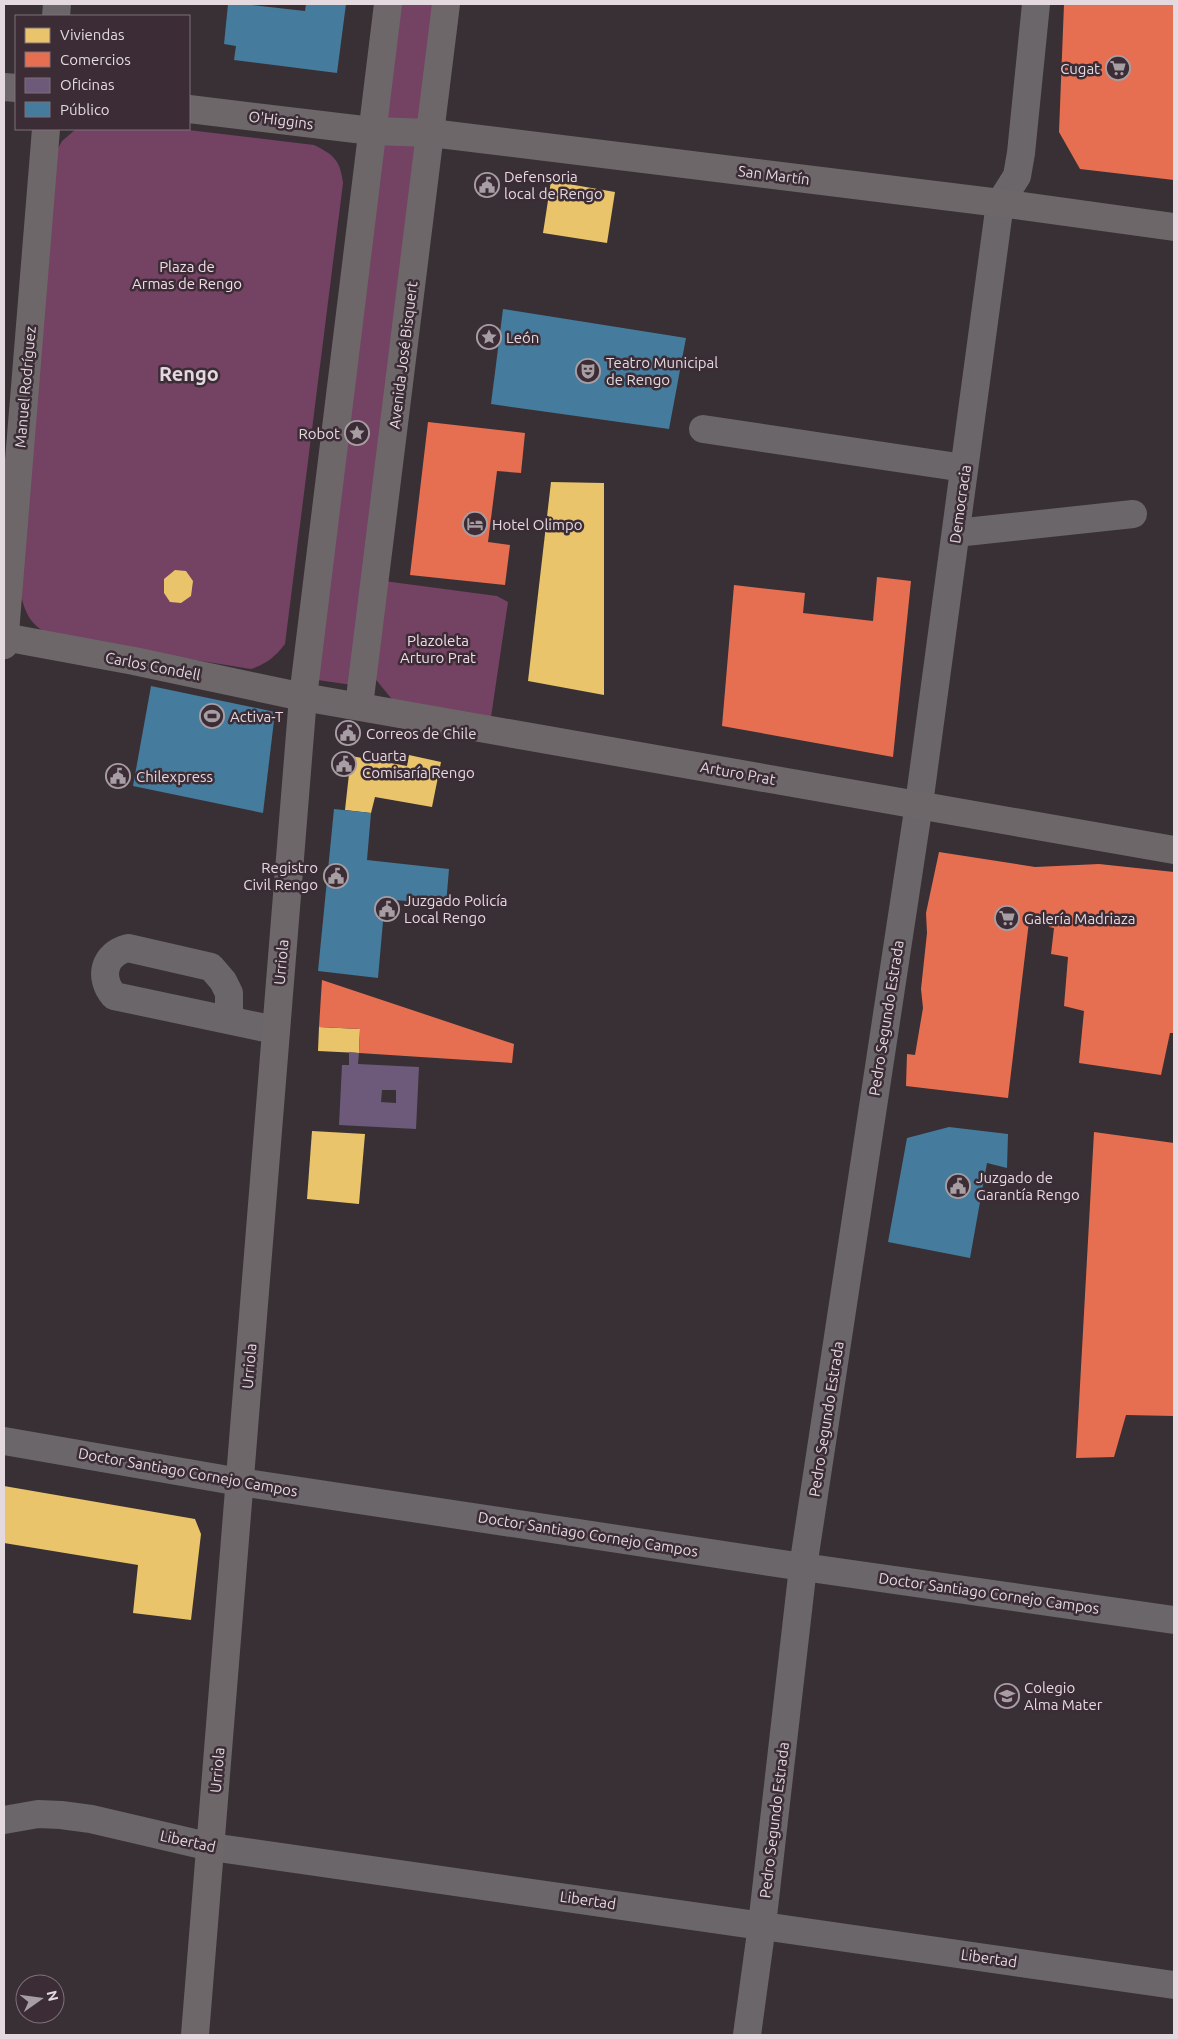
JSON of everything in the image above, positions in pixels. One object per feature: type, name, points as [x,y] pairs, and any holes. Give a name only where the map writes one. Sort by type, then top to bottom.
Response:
[{"type":"main road","points":[[302,697],[388,4]]},
{"type":"main road","name":"Avenida José Bisquert","points":[[359,706],[446,4]]},
{"type":"main road","name":"O'Higgins","points":[[190,109],[372,131]]},
{"type":"main road","name":"Manuel Rodríguez","points":[[4,645],[46,130]]},
{"type":"main road","name":"San Martín","points":[[372,131],[431,133],[1000,203],[1174,227]]},
{"type":"main road","name":"Carlos Condell","points":[[4,638],[134,661],[302,697]]},
{"type":"main road","name":"Arturo Prat","points":[[302,697],[1174,850]]},
{"type":"main road","name":"Urriola","points":[[195,2035],[302,697]]},
{"type":"street","points":[[1000,203],[1017,176],[1021,154],[1036,4]]},
{"type":"street","name":"Democracia","points":[[919,804],[1000,203]]},
{"type":"street","points":[[703,428],[964,468]]},
{"type":"street","points":[[956,532],[1133,514]]},
{"type":"street","name":"Pedro Segundo Estrada","points":[[747,2035],[762,1925],[803,1567],[919,804]]},
{"type":"street","points":[[229,1020],[276,1030]]},
{"type":"street","name":"Doctor Santiago Cornejo Campos","points":[[4,1440],[240,1482],[803,1567],[1174,1620]]},
{"type":"street","name":"Libertad","points":[[4,1820],[38,1814],[61,1815],[211,1847],[1174,1985]]},
{"type":"green space","points":[[395,4],[437,4],[352,685],[311,679]]},
{"type":"green space","name":"Plaza de Armas de Rengo","points":[[75,130],[188,130],[314,145],[331,155],[340,169],[343,183],[285,644],[270,660],[251,669],[54,637],[39,628],[29,618],[23,605],[19,587],[54,156],[62,141]]},
{"type":"green space","name":"Plazoleta Arturo Prat","points":[[384,581],[497,596],[508,602],[491,717],[395,703],[373,676]]},
{"type":"building: Viviendas","points":[[551,181],[615,192],[607,243],[543,233]]},
{"type":"building: Viviendas","points":[[551,482],[604,483],[604,695],[528,681]]},
{"type":"building: Viviendas","points":[[175,570],[186,571],[193,581],[191,596],[181,603],[170,602],[164,593],[164,579]]},
{"type":"building: Viviendas","points":[[409,755],[441,762],[432,807],[375,797],[371,813],[345,810],[351,756],[407,766]]},
{"type":"building: Viviendas","points":[[319,1027],[360,1029],[359,1053],[318,1051]]},
{"type":"building: Viviendas","points":[[312,1131],[365,1134],[359,1204],[307,1199]]},
{"type":"building: Viviendas","points":[[4,1486],[195,1519],[201,1534],[191,1620],[133,1613],[138,1565],[4,1543]]},
{"type":"building: Comercios","name":"Cugat","points":[[1064,4],[1174,4],[1174,180],[1080,169],[1059,132]]},
{"type":"building: Comercios","points":[[428,422],[525,433],[521,473],[497,471],[488,542],[510,545],[505,585],[410,575]]},
{"type":"building: Comercios","points":[[877,577],[911,581],[893,757],[722,726],[734,585],[805,593],[803,613],[873,621]]},
{"type":"building: Comercios","points":[[939,852],[1035,867],[1099,864],[1174,872],[1174,1033],[1170,1033],[1161,1075],[1079,1063],[1084,1011],[1064,1006],[1068,957],[1051,954],[1054,928],[1049,927],[1049,915],[1030,913],[1008,1098],[906,1086],[907,1054],[915,1055],[923,1008],[921,989],[927,933],[926,913]]},
{"type":"building: Comercios","points":[[322,980],[514,1044],[512,1063],[359,1053],[360,1029],[319,1027]]},
{"type":"building: Comercios","points":[[1094,1132],[1174,1143],[1174,1416],[1126,1415],[1114,1457],[1076,1458]]},
{"type":"building: Oficinas","points":[[349,1052],[359,1053],[358,1064],[419,1067],[416,1129],[339,1125],[342,1065],[349,1065]],"holes":[[[382,1090],[396,1090],[396,1103],[381,1102]]]},
{"type":"building: Público","points":[[228,4],[305,11],[306,4],[346,4],[337,73],[234,60],[236,46],[224,44]]},
{"type":"building: Público","name":"Teatro Municipal de Rengo","points":[[503,309],[686,338],[669,429],[491,404]]},
{"type":"building: Público","points":[[151,686],[275,712],[263,813],[133,786]]},
{"type":"building: Público","points":[[334,809],[371,813],[367,860],[449,869],[446,905],[385,899],[378,978],[318,971]]},
{"type":"building: Público","points":[[949,1127],[1008,1134],[1007,1168],[987,1163],[970,1258],[888,1242],[907,1138]]},
{"type":"place","name":"Cugat","points":[[1118,68]]},
{"type":"place","name":"Defensoria local de Rengo","points":[[487,185]]},
{"type":"place","name":"León","points":[[489,337]]},
{"type":"place","name":"Teatro Municipal de Rengo","points":[[588,371]]},
{"type":"place","name":"Robot","points":[[357,433]]},
{"type":"place","name":"Hotel Olimpo","points":[[475,524]]},
{"type":"place","name":"Activa-T","points":[[212,716]]},
{"type":"place","name":"Correos de Chile","points":[[348,733]]},
{"type":"place","name":"Cuarta Comisaría Rengo","points":[[344,764]]},
{"type":"place","name":"Chilexpress","points":[[118,776]]},
{"type":"place","name":"Registro Civil Rengo","points":[[336,876]]},
{"type":"place","name":"Juzgado Policía Local Rengo","points":[[387,909]]},
{"type":"place","name":"Galería Madriaza","points":[[1007,918]]},
{"type":"place","name":"Juzgado de Garantía Rengo","points":[[958,1186]]},
{"type":"place","name":"Colegio Alma Mater","points":[[1007,1696]]},
{"type":"district","name":"Rengo","points":[[189,373]]}]
